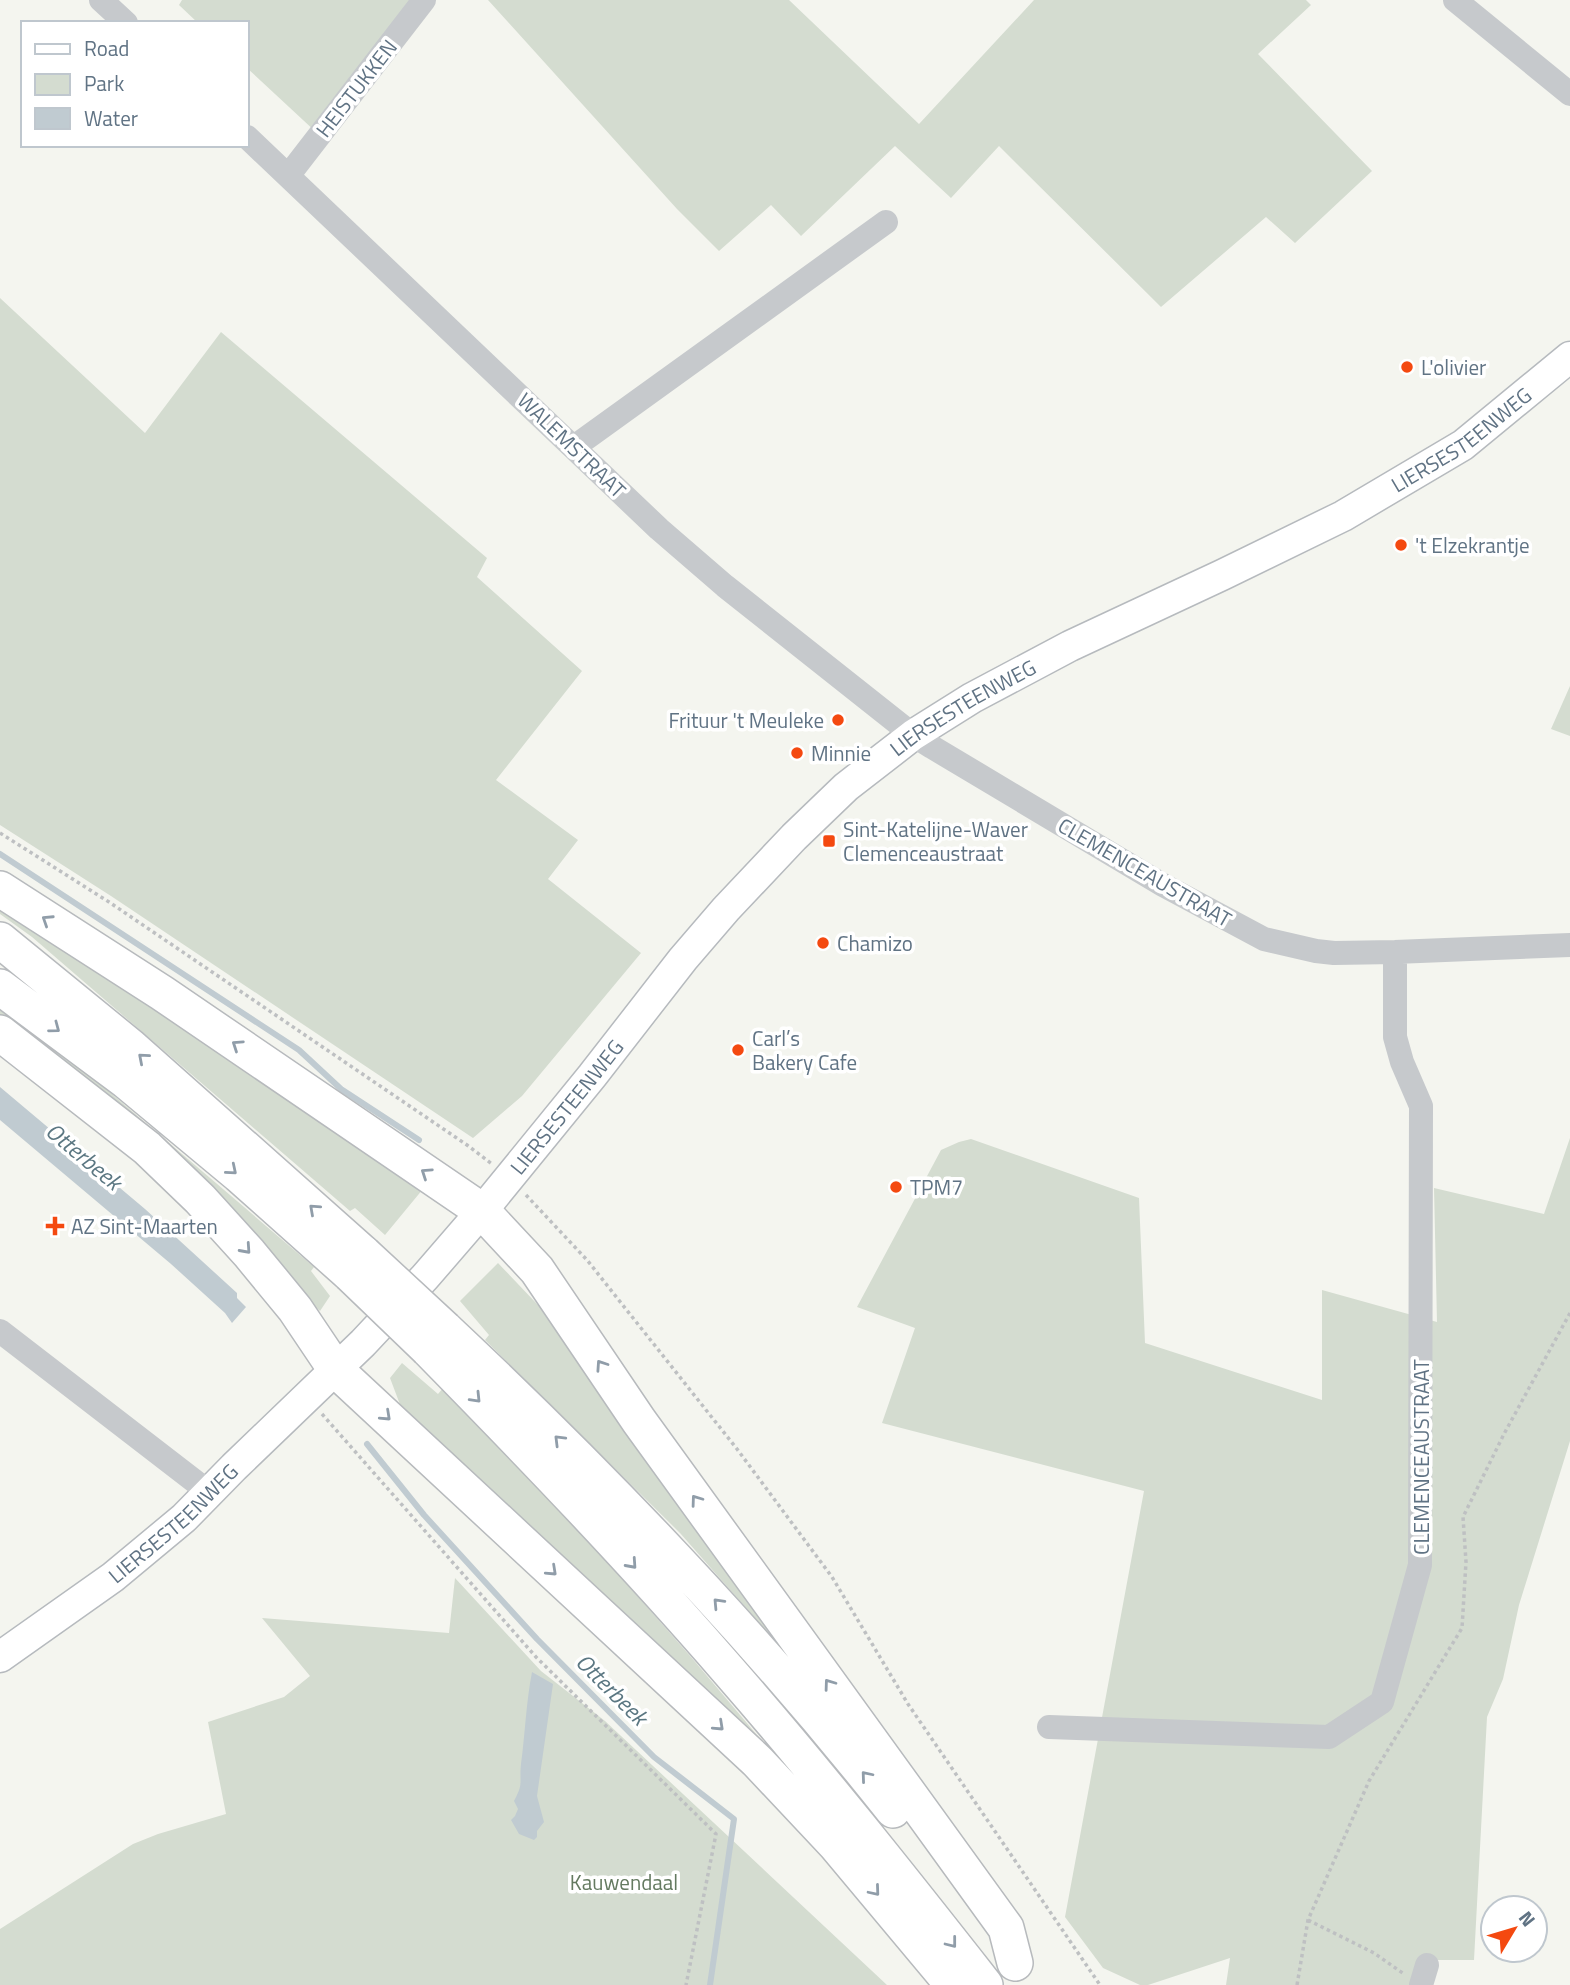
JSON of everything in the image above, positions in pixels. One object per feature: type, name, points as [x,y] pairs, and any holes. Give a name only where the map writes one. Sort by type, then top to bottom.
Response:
[{"type":"highway","points":[[0,889],[162,993],[482,1211],[537,1270],[639,1421],[1006,1928],[1023,1974]]},
{"type":"highway","points":[[0,940],[131,1047],[437,1339],[534,1415],[646,1527],[736,1622],[877,1790],[1023,1974]]},
{"type":"highway","points":[[0,987],[126,1081],[239,1175],[357,1264]]},
{"type":"highway","points":[[0,1033],[147,1148],[200,1199],[295,1309],[336,1370],[757,1761],[836,1845],[953,1985]]},
{"type":"highway","points":[[437,1339],[551,1474],[727,1669],[872,1841],[985,1985]]},
{"type":"main road","name":"LIERSESTEENWEG","points":[[0,1657],[113,1577],[184,1518],[234,1466],[363,1343],[482,1211],[586,1084],[683,958],[794,837],[846,787],[913,735],[972,698],[1070,646],[1343,516],[1464,445],[1570,358]]},
{"type":"street","points":[[101,0],[124,21]]},
{"type":"street","name":"HEISTUKKEN","points":[[288,176],[424,0]]},
{"type":"street","points":[[1455,0],[1570,94]]},
{"type":"street","name":"WALEMSTRAAT","points":[[248,138],[659,529],[725,586],[913,735]]},
{"type":"street","points":[[574,447],[886,222]]},
{"type":"street","name":"CLEMENCEAUSTRAAT","points":[[913,735],[1163,885],[1264,939],[1334,953],[1570,945]]},
{"type":"street","name":"CLEMENCEAUSTRAAT","points":[[1049,1727],[1329,1737],[1382,1702],[1420,1565],[1421,1106],[1402,1062],[1395,1037],[1395,952]]},
{"type":"street","points":[[0,1331],[210,1493]]},
{"type":"path","points":[[1297,1985],[1308,1920],[1369,1781],[1462,1628],[1466,1562],[1463,1517],[1504,1434],[1570,1313]]},
{"type":"path","points":[[307,1397],[536,1657],[716,1834],[686,1985]]},
{"type":"path","points":[[1308,1920],[1420,1976]]},
{"type":"green space","points":[[182,0],[421,0],[317,133],[248,69],[248,21],[196,21],[179,5]]},
{"type":"green space","points":[[488,0],[789,0],[919,124],[1034,0],[1306,0],[1311,5],[1258,54],[1372,171],[1295,243],[1266,217],[1161,307],[999,146],[951,198],[895,146],[801,236],[771,205],[719,251],[677,209]]},
{"type":"green space","points":[[0,298],[145,433],[221,332],[487,558],[477,577],[582,671],[496,780],[578,840],[548,879],[641,953],[522,1096],[473,1138],[0,825]]},
{"type":"green space","points":[[1570,686],[1570,736],[1551,729]]},
{"type":"green space","points":[[0,903],[423,1189],[385,1235],[355,1208],[350,1211],[32,937],[0,914]]},
{"type":"green space","points":[[0,1010],[106,1089],[314,1267],[311,1271],[330,1296],[320,1311],[0,1022]]},
{"type":"green space","points":[[1570,1138],[1570,1441],[1519,1605],[1503,1679],[1487,1717],[1474,1960],[1435,1960],[1414,1985],[1226,1985],[1230,1958],[1148,1985],[1140,1985],[1103,1968],[1065,1917],[1144,1491],[882,1423],[915,1328],[857,1307],[941,1150],[971,1139],[1139,1198],[1145,1343],[1322,1400],[1322,1290],[1437,1322],[1434,1188],[1544,1214]]},
{"type":"green space","points":[[498,1263],[556,1324],[847,1723],[680,1533],[485,1340],[489,1335],[460,1301]]},
{"type":"green space","points":[[402,1363],[438,1394],[443,1388],[562,1510],[856,1852],[407,1423],[390,1378]]},
{"type":"green space","name":"Kauwendaal","points":[[455,1578],[541,1671],[605,1721],[887,1985],[0,1985],[0,1929],[133,1844],[226,1814],[208,1722],[284,1697],[310,1676],[262,1618],[449,1633]]},
{"type":"water","points":[[0,1087],[145,1209],[237,1293],[237,1298],[246,1307],[232,1323],[225,1313],[171,1264],[0,1120]]},
{"type":"water","points":[[532,1672],[553,1684],[537,1796],[544,1822],[534,1840],[519,1834],[511,1820],[518,1809],[514,1801],[520,1786]]},
{"type":"waterway","points":[[0,854],[299,1050],[341,1089],[419,1140]]},
{"type":"waterway","name":"Otterbeek","points":[[367,1444],[424,1515],[537,1639],[654,1757],[734,1819],[710,1985]]},
{"type":"place","name":"L'olivier","points":[[1407,367]]},
{"type":"place","name":"'t Elzekrantje","points":[[1401,545]]},
{"type":"place","name":"Frituur 't Meuleke","points":[[838,720]]},
{"type":"place","name":"Minnie","points":[[797,753]]},
{"type":"place","name":"Sint-Katelijne-Waver Clemenceaustraat","points":[[829,841]]},
{"type":"place","name":"Chamizo","points":[[823,943]]},
{"type":"place","name":"Carl’s Bakery Cafe","points":[[738,1050]]},
{"type":"place","name":"TPM7","points":[[896,1187]]},
{"type":"place","name":"AZ Sint-Maarten","points":[[55,1226]]}]
